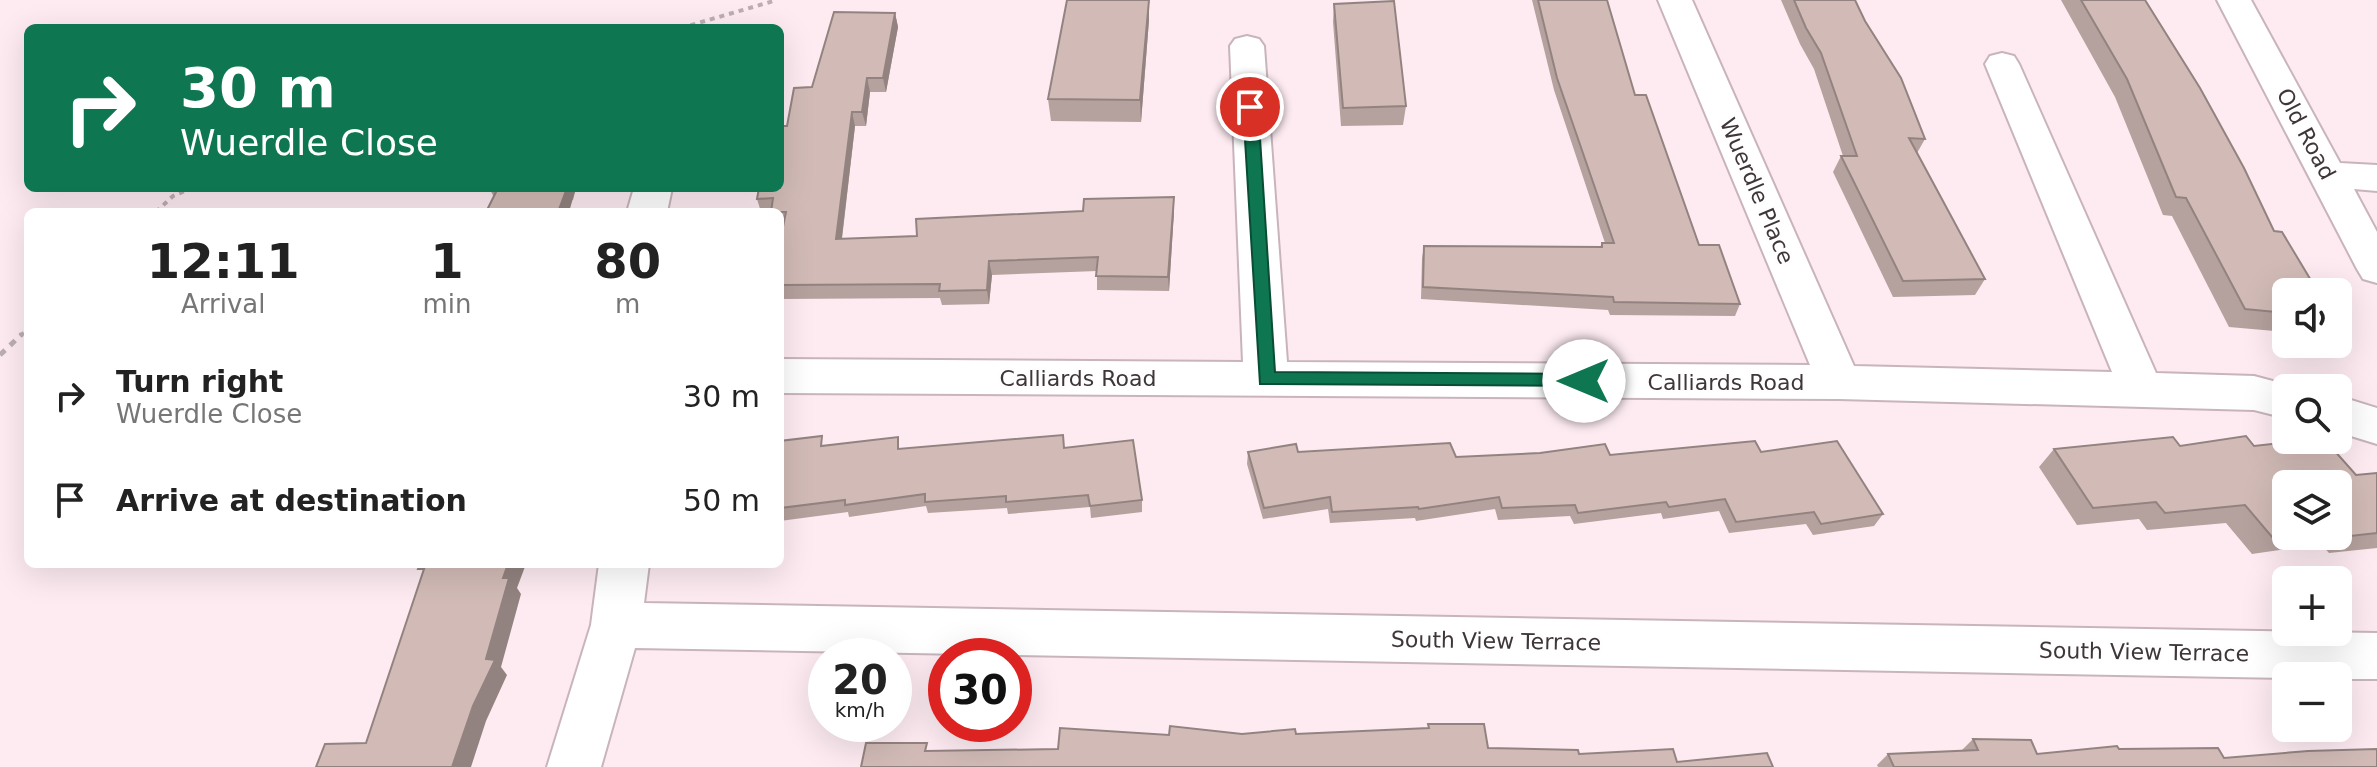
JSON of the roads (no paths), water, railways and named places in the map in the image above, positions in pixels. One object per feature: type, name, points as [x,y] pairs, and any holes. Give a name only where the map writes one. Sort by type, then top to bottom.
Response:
[{"type":"street","name":"Wuerdle Place","points":[[1675,0],[1839,382]]},
{"type":"street","name":"Old Road","points":[[2234,0],[2377,269]]},
{"type":"street","points":[[1247,46],[1266,379]]},
{"type":"street","points":[[2002,64],[2141,389]]},
{"type":"street","points":[[2327,175],[2377,178]]},
{"type":"street","name":"Calliards Road","points":[[784,376],[1839,382],[2254,393],[2272,398]]},
{"type":"street","points":[[2352,418],[2377,426]]},
{"type":"street","points":[[574,767],[616,625],[623,568]]},
{"type":"street","name":"South View Terrace","points":[[616,625],[2377,656]]}]
